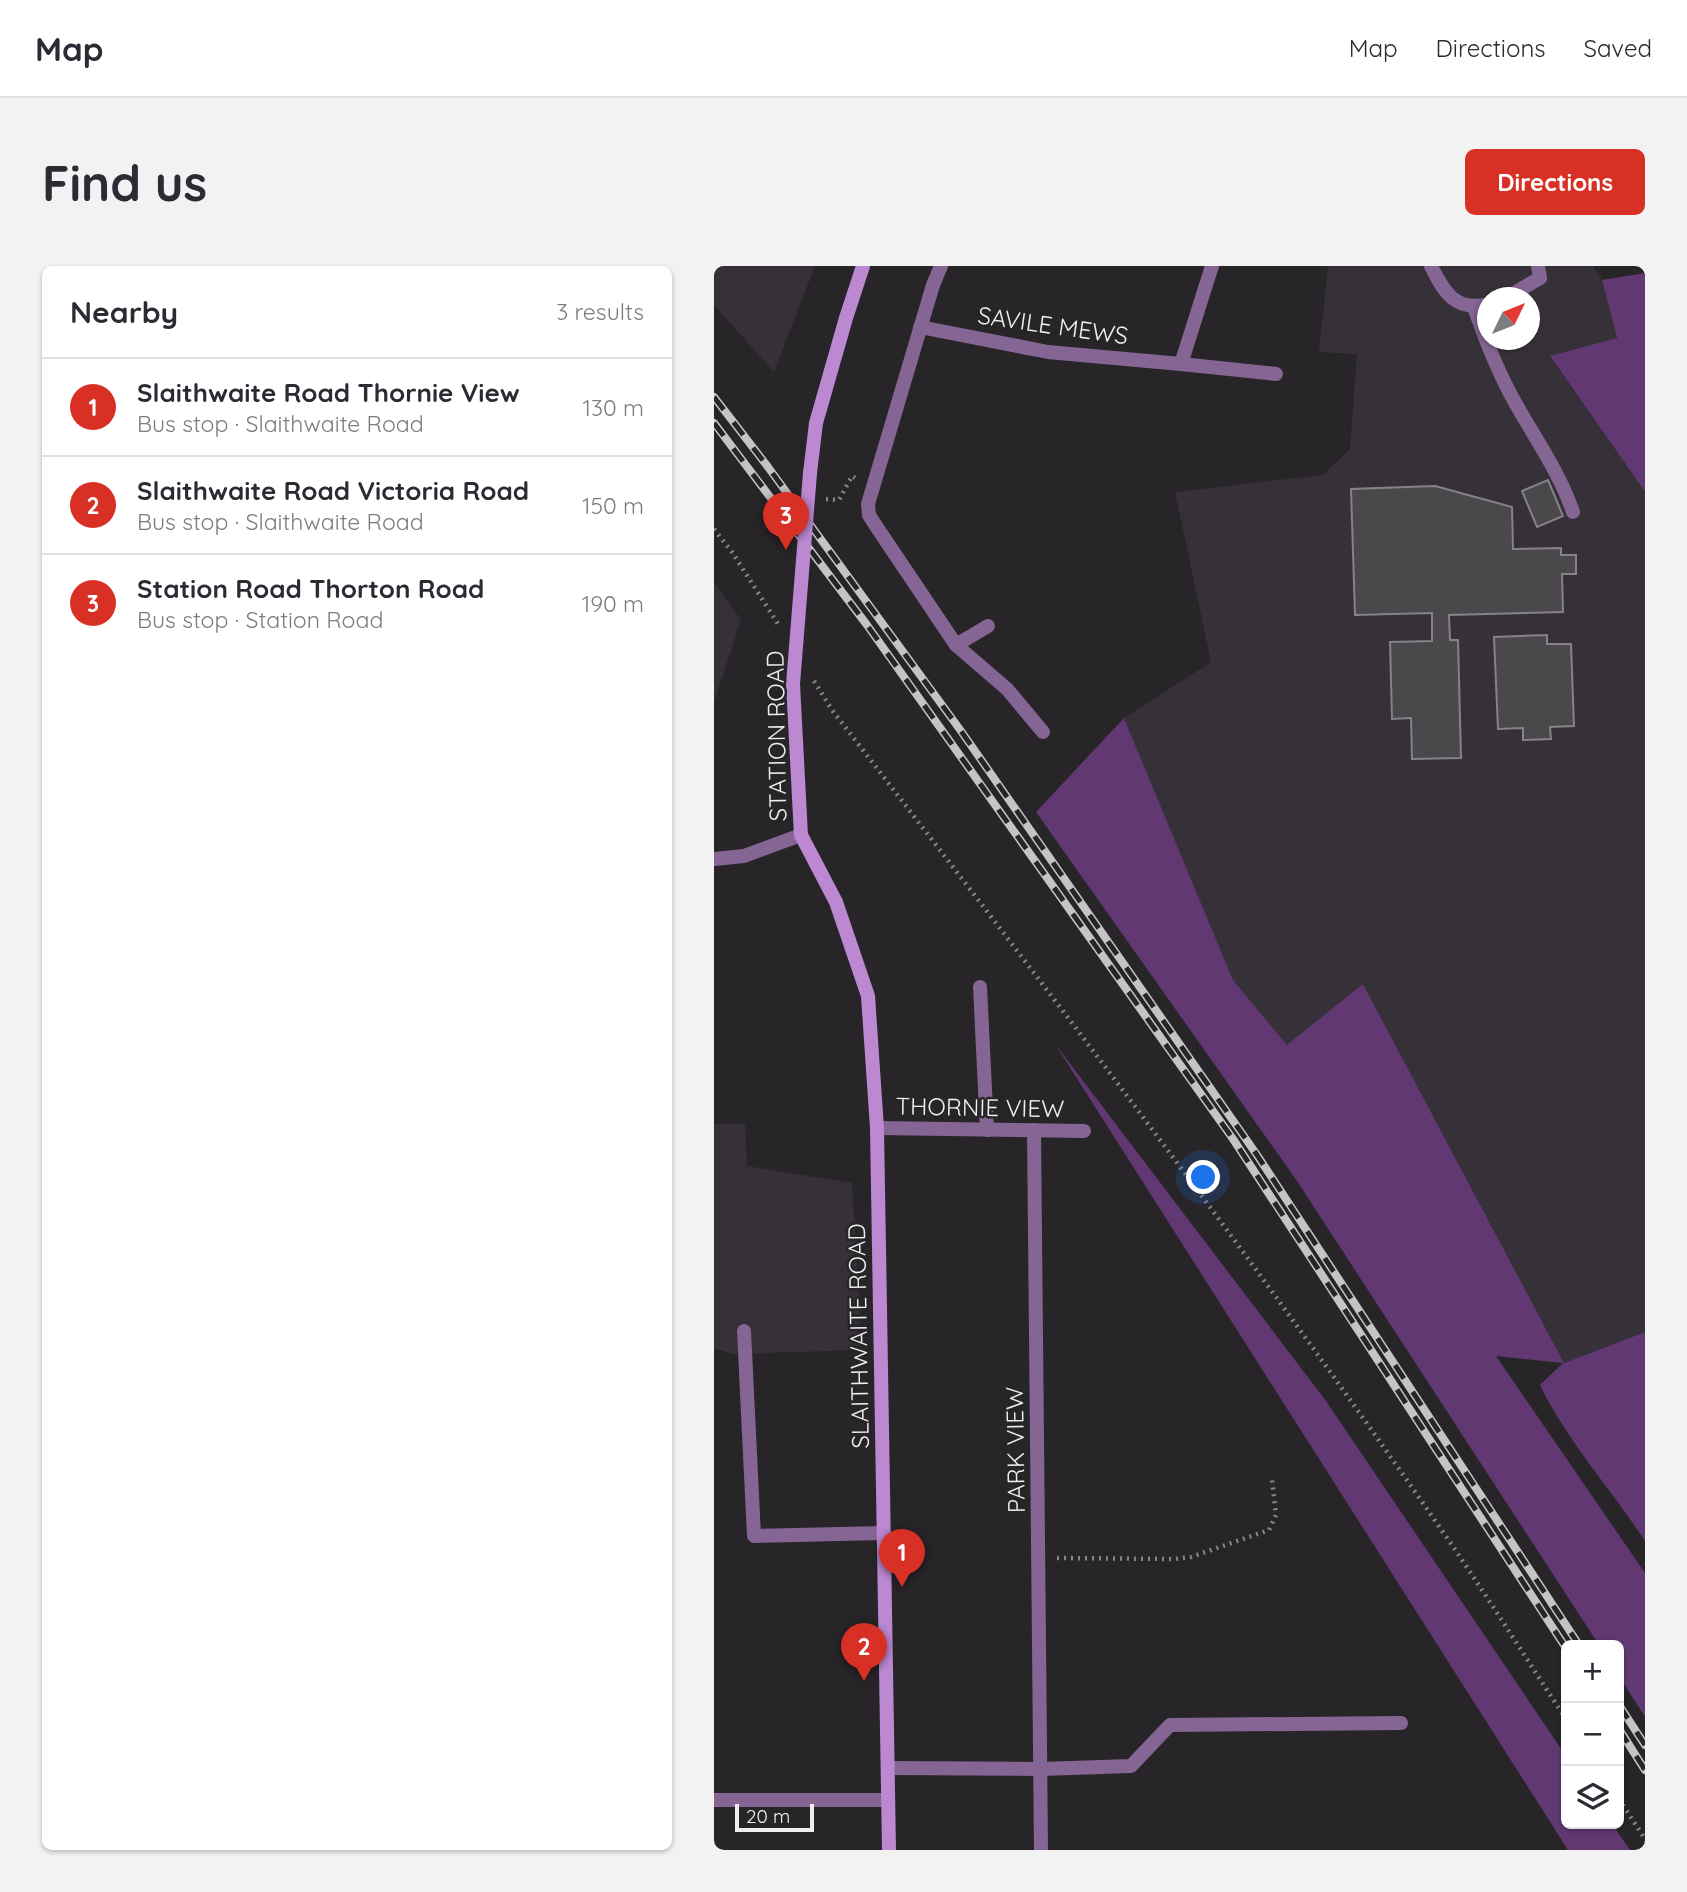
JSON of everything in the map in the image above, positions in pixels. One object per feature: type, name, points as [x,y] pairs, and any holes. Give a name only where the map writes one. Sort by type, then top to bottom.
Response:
[{"type":"main road","name":"STATION ROAD","points":[[802,835],[793,684],[810,474],[816,423],[863,266]]},
{"type":"main road","name":"SLAITHWAITE ROAD","points":[[802,835],[836,902],[868,996],[877,1128],[889,1850]]},
{"type":"street","points":[[941,266],[920,327],[868,503],[869,515],[956,645],[1007,689],[1043,732]]},
{"type":"street","points":[[1181,364],[1212,266]]},
{"type":"street","points":[[1431,266],[1444,292],[1462,304],[1477,305]]},
{"type":"street","points":[[1520,287],[1539,272]]},
{"type":"street","name":"SAVILE MEWS","points":[[920,327],[1048,352],[1276,374]]},
{"type":"street","points":[[1489,350],[1516,404],[1564,485],[1573,512]]},
{"type":"street","points":[[956,645],[988,625]]},
{"type":"street","points":[[714,859],[744,856],[802,835]]},
{"type":"street","points":[[980,987],[987,1130]]},
{"type":"street","name":"THORNIE VIEW","points":[[877,1128],[1084,1131]]},
{"type":"street","name":"PARK VIEW","points":[[1034,1130],[1041,1850]]},
{"type":"street","points":[[744,1331],[754,1536],[884,1533]]},
{"type":"street","points":[[888,1768],[1041,1769],[1131,1766],[1170,1725],[1401,1723]]},
{"type":"street","points":[[714,1800],[888,1800]]},
{"type":"path","points":[[826,499],[839,500],[852,476]]},
{"type":"path","points":[[714,529],[732,552],[782,631]]},
{"type":"path","points":[[811,676],[832,709],[1029,965],[1283,1307],[1457,1552],[1561,1711]]},
{"type":"path","points":[[1038,1557],[1175,1559],[1191,1557],[1243,1540],[1269,1530],[1276,1515],[1272,1480]]},
{"type":"path","points":[[1624,1807],[1645,1839]]},
{"type":"shaded area","points":[[714,266],[815,266],[774,372],[714,305]]},
{"type":"shaded area","points":[[1328,266],[1593,266],[1602,280],[1617,338],[1550,357],[1645,492],[1645,1332],[1564,1363],[1363,984],[1288,1046],[1233,980],[1124,718],[1211,662],[1175,492],[1323,475],[1350,449],[1357,354],[1319,352]]},
{"type":"shaded area","points":[[1645,273],[1645,492],[1550,356],[1617,338],[1602,280]]},
{"type":"shaded area","points":[[714,583],[741,620],[714,702]]},
{"type":"shaded area","points":[[1124,718],[1233,980],[1287,1045],[1363,984],[1564,1363],[1645,1332],[1645,1541],[1563,1426],[1540,1385],[1563,1363],[1496,1356],[1645,1573],[1645,1717],[1624,1684],[1624,1640],[1596,1640],[1297,1181],[1036,812]]},
{"type":"shaded area","points":[[1055,1044],[1326,1401],[1561,1749],[1561,1829],[1615,1829],[1630,1850],[1568,1850]]},
{"type":"shaded area","points":[[714,1124],[745,1124],[747,1166],[852,1183],[862,1350],[733,1354],[714,1348]]},
{"type":"building","points":[[1548,480],[1563,516],[1537,527],[1522,491]]},
{"type":"building","points":[[1435,486],[1512,507],[1513,549],[1561,548],[1561,555],[1576,555],[1576,574],[1562,574],[1563,612],[1449,615],[1450,640],[1458,640],[1461,758],[1412,759],[1411,718],[1392,719],[1390,642],[1432,641],[1432,613],[1355,615],[1351,489]]},
{"type":"building","points":[[1547,635],[1547,644],[1571,644],[1574,726],[1550,727],[1551,739],[1523,740],[1523,728],[1498,729],[1494,637]]},
{"type":"railway","points":[[714,397],[961,731],[1257,1155],[1576,1640]]},
{"type":"railway","points":[[714,423],[867,625],[1233,1139],[1561,1640]]},
{"type":"railway","points":[[1624,1713],[1645,1745]]},
{"type":"railway","points":[[1624,1737],[1645,1770]]},
{"type":"place","name":"Station Road Thorton Road","points":[[786,550]]},
{"type":"place","name":"Slaithwaite Road Thornie View","points":[[902,1587]]},
{"type":"place","name":"Slaithwaite Road Victoria Road","points":[[864,1681]]}]
